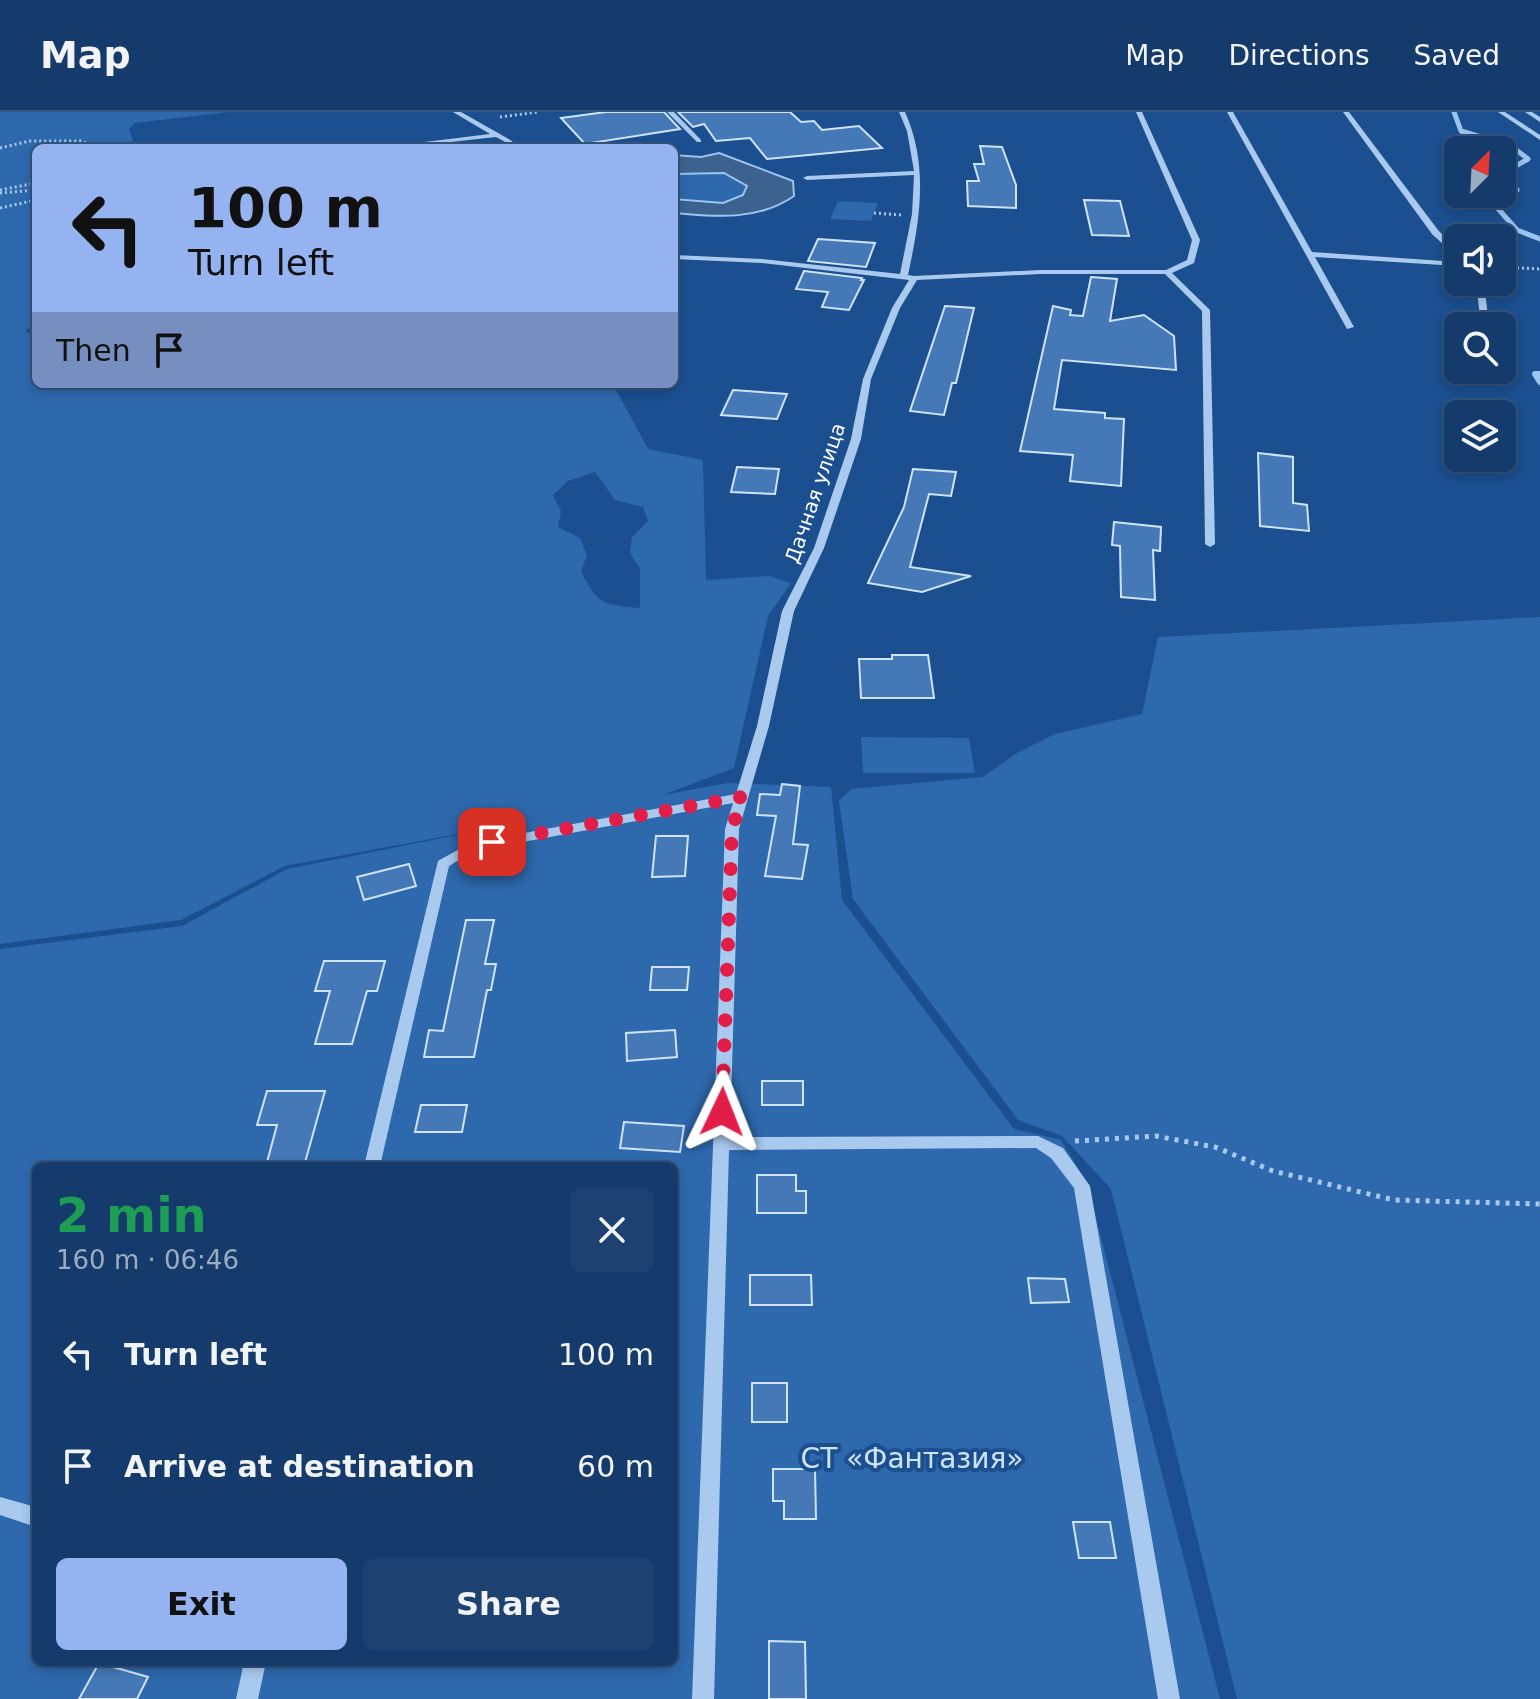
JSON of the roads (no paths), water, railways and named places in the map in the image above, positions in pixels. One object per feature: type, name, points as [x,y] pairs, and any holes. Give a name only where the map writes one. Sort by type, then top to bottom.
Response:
[{"type":"street","points":[[456,112],[508,144]]},
{"type":"street","points":[[670,112],[699,141]]},
{"type":"street","name":"Дачная улица","points":[[703,1699],[732,829],[763,726],[788,611],[829,521],[856,439],[867,379],[909,276],[917,216],[917,173],[913,145],[902,112]]},
{"type":"street","points":[[678,257],[762,261],[909,276],[1167,272],[1191,261],[1196,240],[1139,112]]},
{"type":"street","points":[[1230,112],[1350,327]]},
{"type":"street","points":[[1346,112],[1444,241]]},
{"type":"street","points":[[1501,112],[1540,138]]},
{"type":"street","points":[[1528,112],[1540,120]]},
{"type":"street","points":[[415,144],[497,135]]},
{"type":"street","points":[[807,178],[917,173]]},
{"type":"street","points":[[1309,254],[1444,263]]},
{"type":"street","points":[[1167,272],[1206,310],[1210,544]]},
{"type":"street","points":[[373,1162],[443,864],[470,847],[742,797]]},
{"type":"street","points":[[721,1144],[1038,1142],[1057,1153],[1082,1186],[1169,1699]]},
{"type":"street","points":[[0,1506],[32,1516]]},
{"type":"street","points":[[247,1699],[254,1666]]},
{"type":"waterway","points":[[1454,112],[1461,131],[1511,146],[1528,159],[1507,171],[1517,190],[1493,203],[1517,230],[1540,239]]},
{"type":"waterway","points":[[1540,374],[1535,374],[1540,382]]},
{"type":"park label","name":"СТ «Фантазия»","points":[[912,1458]]}]
